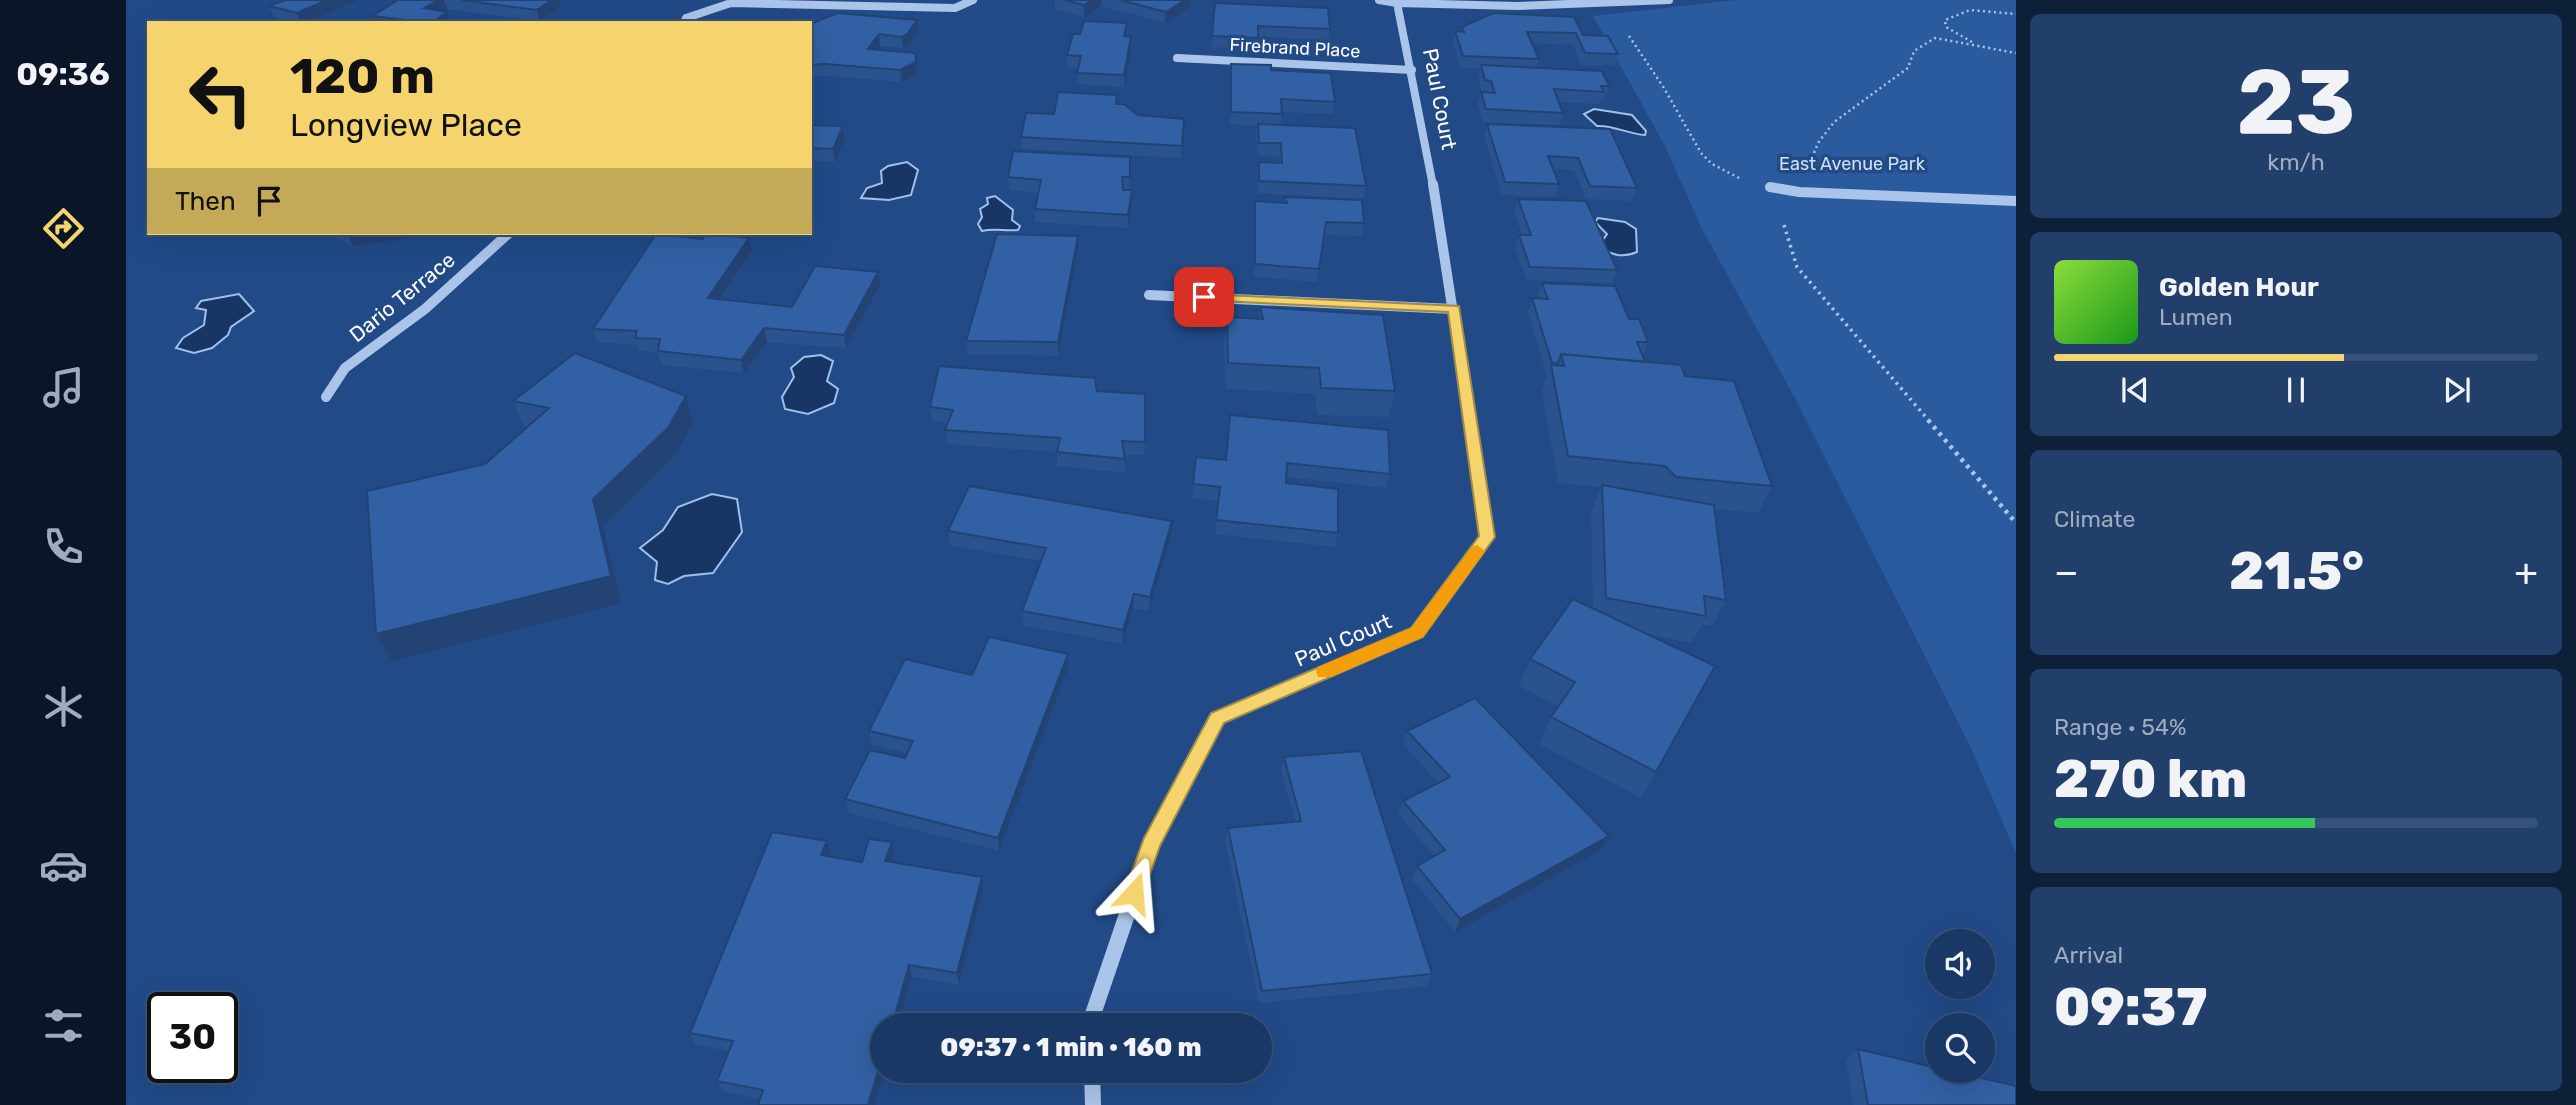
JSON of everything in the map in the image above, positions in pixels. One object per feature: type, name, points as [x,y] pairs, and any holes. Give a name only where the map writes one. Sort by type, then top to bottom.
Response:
[{"type":"street","points":[[685,21],[686,18],[731,3],[956,8],[973,0]]},
{"type":"street","points":[[1379,0],[1397,3],[1517,6],[1670,0]]},
{"type":"street","name":"Paul Court","points":[[1093,1013],[1151,844],[1217,718],[1417,633],[1487,537],[1454,309],[1412,70],[1397,3]]},
{"type":"street","name":"Firebrand Place","points":[[1177,58],[1412,70]]},
{"type":"street","points":[[1770,187],[1799,192],[2016,201]]},
{"type":"street","name":"Dario Terrace","points":[[326,397],[345,368],[425,309],[507,235]]},
{"type":"street","points":[[1149,295],[1454,309]]},
{"type":"street","points":[[1093,1083],[1093,1105]]},
{"type":"path","points":[[1607,4],[1664,88],[1706,159],[1733,176],[1770,187],[1799,183],[1818,143],[1834,122],[1908,68],[1914,51],[1935,38],[2016,53]]},
{"type":"path","points":[[1984,47],[1956,34],[1946,27],[1945,20],[1964,11],[1984,10],[2016,14]]},
{"type":"path","points":[[1770,187],[1797,267],[2016,523]]},
{"type":"green space","name":"East Avenue Park","points":[[1736,0],[2016,0],[2016,853],[1971,748],[1797,402],[1701,227],[1665,146],[1593,16]]},
{"type":"shaded area","points":[[1594,109],[1632,115],[1646,131],[1645,135],[1597,126],[1584,114]]},
{"type":"shaded area","points":[[907,162],[918,170],[911,195],[889,200],[861,198],[867,188],[882,183],[881,171],[888,166]]},
{"type":"shaded area","points":[[995,196],[1013,210],[1012,220],[1020,226],[1018,230],[982,231],[978,224],[982,217],[980,209],[988,204],[987,198]]},
{"type":"shaded area","points":[[1598,218],[1625,222],[1636,229],[1637,252],[1617,255],[1603,248],[1600,244],[1607,234],[1595,222]]},
{"type":"shaded area","points":[[239,294],[254,311],[231,327],[228,335],[212,348],[194,353],[176,348],[183,338],[204,325],[206,310],[196,308],[201,301]]},
{"type":"shaded area","points":[[821,355],[833,361],[827,381],[838,389],[834,403],[808,414],[785,409],[782,397],[794,377],[791,368],[804,357]]},
{"type":"shaded area","points":[[712,494],[737,499],[742,532],[713,573],[684,576],[668,584],[655,580],[657,562],[640,548],[663,530],[678,507]]},
{"type":"building","points":[[285,0],[327,0],[297,13],[269,6]]},
{"type":"building","points":[[398,0],[439,0],[424,8],[447,12],[435,21],[372,16]]},
{"type":"building","points":[[461,0],[551,0],[537,10]]},
{"type":"building","points":[[1064,0],[1093,0],[1084,5]]},
{"type":"building","points":[[1120,0],[1185,0],[1166,12]]},
{"type":"building","points":[[1215,3],[1328,8],[1330,29],[1258,26],[1258,38],[1212,36]]},
{"type":"building","points":[[838,13],[917,20],[902,37],[879,34],[868,49],[915,53],[916,62],[900,70],[812,65],[812,26],[815,22]]},
{"type":"building","points":[[1493,13],[1574,17],[1583,35],[1608,36],[1618,54],[1585,53],[1576,33],[1527,32],[1539,59],[1463,56],[1455,31],[1464,32],[1462,27]]},
{"type":"building","points":[[1084,21],[1127,23],[1124,36],[1131,37],[1124,75],[1077,73],[1081,56],[1067,55],[1073,34],[1080,34]]},
{"type":"building","points":[[1231,64],[1271,65],[1271,70],[1331,73],[1335,102],[1281,99],[1282,114],[1231,112]]},
{"type":"building","points":[[1481,65],[1602,71],[1609,86],[1601,86],[1604,92],[1554,89],[1563,113],[1486,109],[1481,92],[1495,93],[1491,81],[1485,80]]},
{"type":"building","points":[[1058,92],[1117,95],[1116,104],[1124,104],[1138,115],[1184,119],[1182,146],[1021,137],[1026,113],[1054,114]]},
{"type":"building","points":[[1258,124],[1355,128],[1366,186],[1259,181],[1259,162],[1282,163],[1281,143],[1259,143]]},
{"type":"building","points":[[1487,124],[1610,129],[1637,188],[1590,186],[1578,158],[1548,156],[1559,184],[1505,182]]},
{"type":"building","points":[[812,125],[843,126],[833,149],[812,148]]},
{"type":"building","points":[[1013,151],[1130,157],[1130,177],[1122,177],[1123,190],[1132,190],[1128,215],[1035,209],[1041,180],[1008,177]]},
{"type":"building","points":[[1284,197],[1362,200],[1364,223],[1326,222],[1319,269],[1255,264],[1255,201],[1287,203]]},
{"type":"building","points":[[1518,199],[1586,201],[1617,270],[1530,267],[1519,235],[1531,235]]},
{"type":"building","points":[[997,234],[1078,236],[1058,342],[966,341]]},
{"type":"building","points":[[655,235],[703,239],[705,235],[749,238],[708,298],[792,307],[815,266],[878,272],[844,335],[764,328],[741,360],[658,351],[660,339],[635,338],[637,331],[593,329]]},
{"type":"building","points":[[1542,283],[1615,286],[1629,319],[1639,319],[1648,342],[1637,342],[1645,362],[1561,354],[1558,363],[1552,363],[1532,298],[1548,299]]},
{"type":"building","points":[[1260,307],[1383,315],[1395,391],[1321,388],[1319,368],[1228,363],[1227,317],[1263,319]]},
{"type":"building","points":[[575,353],[686,396],[668,428],[593,499],[611,576],[376,634],[367,491],[485,464],[549,408],[513,401]]},
{"type":"building","points":[[1561,354],[1681,365],[1685,376],[1734,381],[1772,486],[1676,477],[1665,466],[1568,456],[1551,365],[1564,366]]},
{"type":"building","points":[[939,366],[1095,378],[1097,391],[1145,394],[1145,442],[1122,441],[1125,459],[1057,452],[1060,438],[945,430],[953,410],[930,407]]},
{"type":"building","points":[[1230,415],[1388,430],[1390,474],[1287,463],[1286,483],[1338,489],[1338,533],[1216,520],[1220,487],[1193,484],[1196,457],[1226,460]]},
{"type":"building","points":[[1602,485],[1714,505],[1726,600],[1704,596],[1706,616],[1606,598]]},
{"type":"building","points":[[969,486],[1172,521],[1150,597],[1134,594],[1123,630],[1022,611],[1046,548],[948,531]]},
{"type":"building","points":[[1573,599],[1715,666],[1656,772],[1551,717],[1575,682],[1530,659]]},
{"type":"building","points":[[989,637],[1068,654],[998,838],[845,799],[870,750],[905,758],[913,741],[869,731],[905,659],[972,675]]},
{"type":"building","points":[[1475,698],[1609,836],[1460,919],[1417,866],[1445,850],[1403,801],[1450,777],[1407,731]]},
{"type":"building","points":[[1361,751],[1432,974],[1262,991],[1228,828],[1301,821],[1284,757]]},
{"type":"building","points":[[772,832],[827,841],[821,855],[862,862],[869,839],[892,842],[885,861],[982,877],[957,973],[909,965],[896,1013],[870,1013],[870,1083],[875,1083],[868,1105],[758,1105],[763,1090],[717,1081],[733,1041],[690,1033]]},
{"type":"building","points":[[1858,1049],[1925,1065],[1925,1083],[1995,1081],[2016,1086],[2016,1105],[1868,1105]]},
{"type":"slow traffic","points":[[1325,672],[1417,633],[1477,551]]},
{"type":"route","points":[[1134,893],[1151,844],[1217,718],[1417,633],[1487,537],[1454,309],[1204,297]]}]
